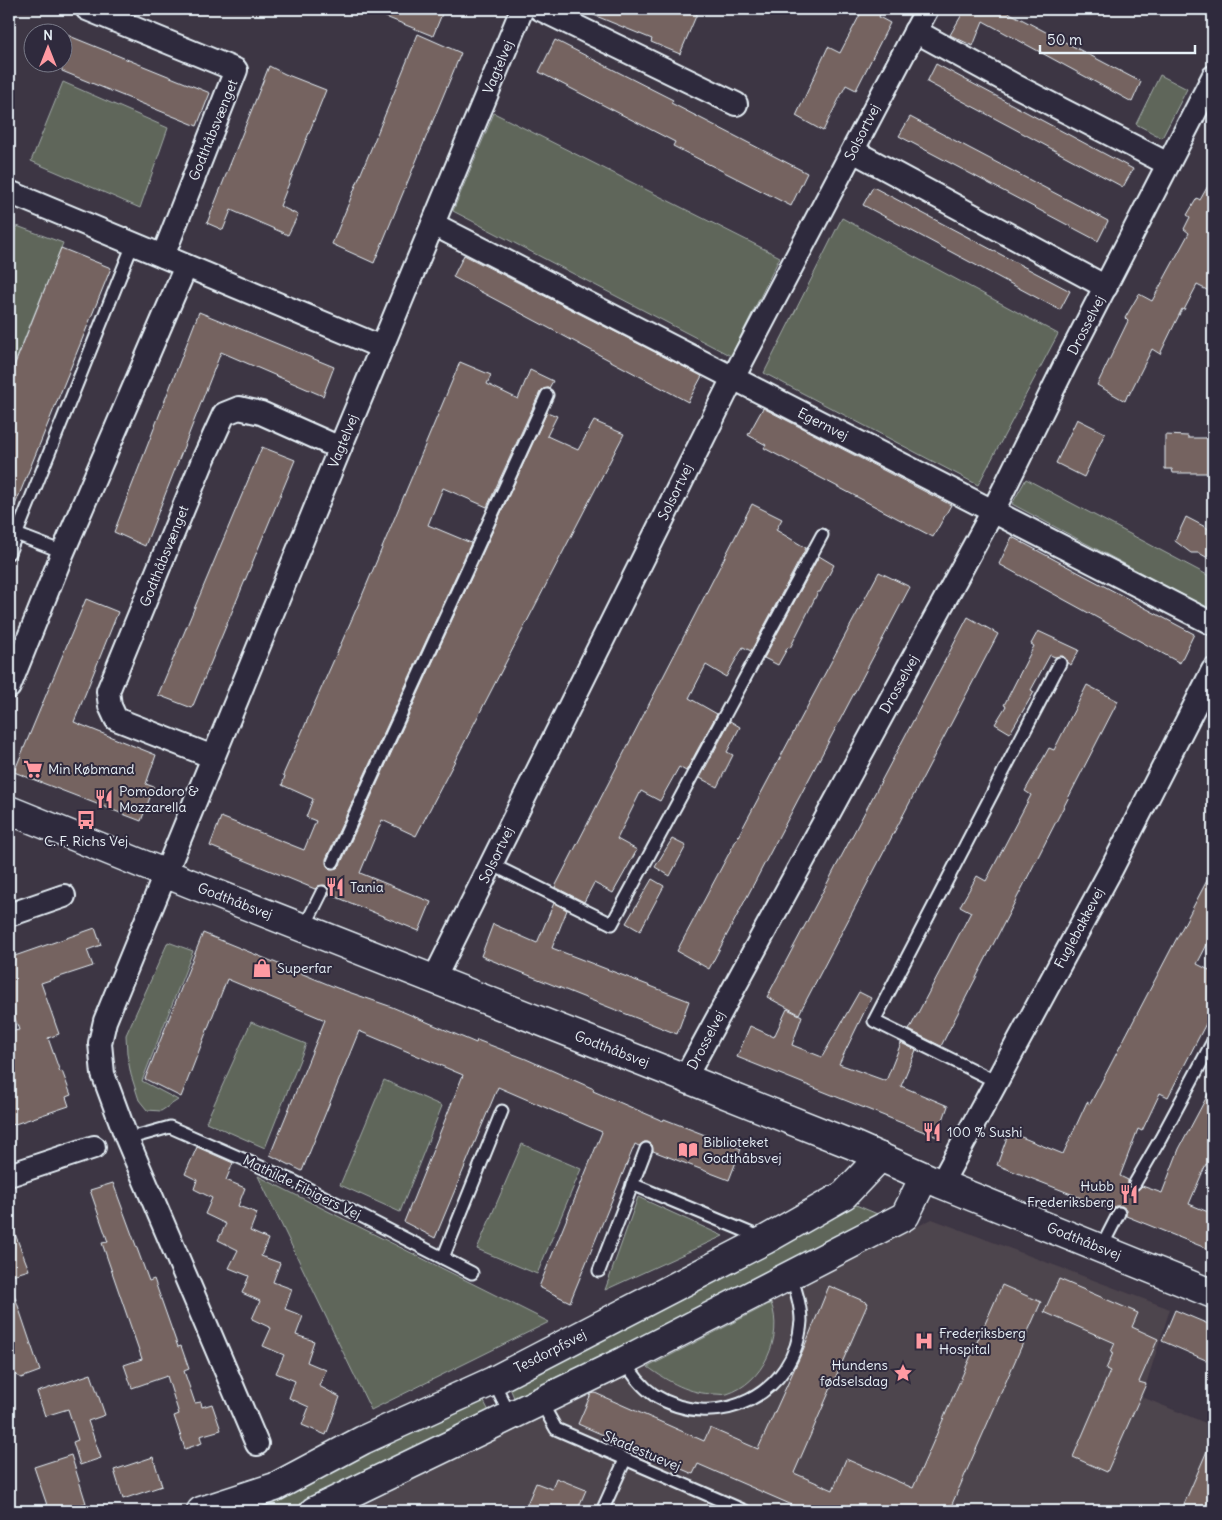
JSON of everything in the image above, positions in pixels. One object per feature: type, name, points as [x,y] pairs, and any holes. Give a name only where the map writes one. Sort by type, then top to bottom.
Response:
[{"type":"street","name":"Godthåbsvænget","points":[[87,9],[236,70],[163,256]]},
{"type":"street","name":"Vagtelvej","points":[[166,874],[381,347],[522,9]]},
{"type":"street","points":[[540,9],[736,104]]},
{"type":"street","name":"Solsortvej","points":[[434,979],[732,378],[927,9]]},
{"type":"street","points":[[915,31],[1168,164]]},
{"type":"street","name":"Drosselvej","points":[[686,1078],[993,511],[1213,77]]},
{"type":"street","name":"Drosselvej","points":[[853,151],[1106,286]]},
{"type":"street","points":[[9,192],[381,347]]},
{"type":"street","name":"Egernvej","points":[[432,224],[1213,624]]},
{"type":"street","points":[[9,687],[63,552],[186,266]]},
{"type":"street","name":"Godthåbsvænget","points":[[213,757],[116,718],[110,706],[108,691],[224,414],[239,408],[261,413],[340,448]]},
{"type":"street","name":"Fuglebakkevej","points":[[932,1180],[996,1082],[1112,868],[1213,670]]},
{"type":"street","name":"Godthåbsvej","points":[[9,810],[166,874],[686,1078],[1213,1294]]},
{"type":"street","points":[[166,874],[105,1020],[100,1042],[103,1074],[127,1139],[257,1444]]},
{"type":"street","points":[[9,915],[64,896]]},
{"type":"street","points":[[9,1175],[94,1147]]},
{"type":"street","name":"Tesdorpfsvej","points":[[201,1511],[275,1487],[363,1440],[493,1381],[765,1240],[844,1195],[880,1157]]},
{"type":"street","points":[[314,1511],[624,1361],[905,1216],[932,1180]]},
{"type":"lane","points":[[9,553],[133,244]]},
{"type":"lane","points":[[333,862],[547,394]]},
{"type":"lane","points":[[16,534],[63,552]]},
{"type":"lane","points":[[491,864],[612,924],[822,535]]},
{"type":"lane","points":[[996,1082],[874,1020],[1060,663]]},
{"type":"lane","points":[[304,928],[322,892]]},
{"type":"lane","points":[[1135,1182],[1162,1138],[1213,1041]]},
{"type":"lane","points":[[443,1258],[502,1111]]},
{"type":"lane","name":"Mathilde Fibigers Vej","points":[[127,1139],[170,1128],[293,1181],[472,1273]]},
{"type":"lane","points":[[599,1271],[646,1150]]},
{"type":"lane","points":[[632,1184],[765,1240]]},
{"type":"lane","points":[[1101,1248],[1119,1213]]},
{"type":"lane","points":[[624,1361],[636,1380],[653,1394],[673,1405],[695,1410],[717,1410],[746,1402],[759,1395],[776,1381],[789,1362],[798,1341],[801,1319],[798,1297],[791,1276]]},
{"type":"lane","points":[[493,1381],[511,1417]]},
{"type":"lane","name":"Skadestuevej","points":[[541,1402],[556,1430],[745,1511]]},
{"type":"lane","points":[[602,1511],[625,1460]]},
{"type":"shaded area","name":"Frederiksberg Hospital","points":[[932,1219],[1170,1309],[1142,1397],[1213,1426],[1213,1511],[352,1511]]},
{"type":"green space","points":[[1160,75],[1187,89],[1162,138],[1136,124]]},
{"type":"green space","points":[[63,82],[168,128],[140,208],[31,161]]},
{"type":"green space","points":[[494,113],[780,257],[731,356],[453,211]]},
{"type":"green space","points":[[842,218],[1058,334],[978,485],[764,373]]},
{"type":"green space","points":[[17,226],[63,243],[9,377],[9,247]]},
{"type":"green space","points":[[1026,479],[1213,578],[1213,611],[1012,504]]},
{"type":"green space","points":[[168,942],[193,951],[142,1081],[178,1100],[161,1111],[147,1110],[139,1100],[131,1075],[126,1035]]},
{"type":"green space","points":[[251,1022],[306,1044],[265,1148],[206,1122]]},
{"type":"green space","points":[[384,1080],[442,1106],[400,1212],[340,1185]]},
{"type":"green space","points":[[522,1144],[581,1169],[537,1274],[477,1249]]},
{"type":"green space","points":[[258,1176],[549,1322],[371,1410]]},
{"type":"green space","points":[[638,1197],[723,1236],[605,1290]]},
{"type":"green space","points":[[856,1205],[882,1216],[515,1400],[507,1381]]},
{"type":"green space","points":[[771,1303],[775,1330],[772,1344],[760,1369],[751,1380],[740,1388],[727,1394],[697,1392],[663,1378],[648,1367]]},
{"type":"green space","points":[[480,1394],[490,1413],[294,1509],[289,1511],[224,1511]]},
{"type":"building","points":[[366,9],[444,9],[433,36]]},
{"type":"building","points":[[579,9],[699,9],[680,54],[651,42],[652,39]]},
{"type":"building","points":[[863,9],[882,9],[879,17],[890,23],[856,90],[846,85],[823,131],[796,116],[828,47],[840,53]]},
{"type":"building","points":[[960,9],[1002,9],[1141,82],[1132,102],[983,21],[973,46],[950,35],[964,11]]},
{"type":"building","points":[[418,34],[461,53],[374,263],[332,244]]},
{"type":"building","points":[[72,37],[210,93],[197,126],[64,72],[72,72]]},
{"type":"building","points":[[555,40],[673,100],[671,103],[807,173],[791,206],[673,146],[675,142],[539,72]]},
{"type":"building","points":[[936,64],[1133,169],[1123,187],[927,82]]},
{"type":"building","points":[[269,66],[326,90],[280,206],[298,215],[288,235],[231,210],[223,230],[207,223]]},
{"type":"building","points":[[910,117],[1108,221],[1098,241],[899,136]]},
{"type":"building","points":[[1213,177],[1213,293],[1197,285],[1184,310],[1182,309],[1160,354],[1152,349],[1125,401],[1097,385],[1128,321],[1125,318],[1139,294],[1152,301],[1189,233],[1184,229],[1190,217],[1187,215],[1197,198],[1200,200]]},
{"type":"building","points":[[873,187],[1070,291],[1060,310],[863,205]]},
{"type":"building","points":[[61,248],[111,268],[9,520],[9,379]]},
{"type":"building","points":[[464,255],[702,376],[688,402],[453,277]]},
{"type":"building","points":[[199,312],[334,367],[323,396],[221,352],[145,546],[114,532]]},
{"type":"building","points":[[460,362],[491,375],[487,384],[518,399],[530,370],[553,381],[549,388],[543,389],[540,392],[487,507],[443,488],[428,525],[471,543],[326,859],[327,866],[330,869],[337,868],[340,865],[547,412],[557,416],[547,436],[578,450],[594,421],[624,434],[416,836],[382,820],[360,873],[431,902],[419,931],[329,894],[328,888],[325,885],[318,886],[315,889],[210,846],[221,817],[304,850],[316,821],[306,817],[313,799],[282,785],[285,776],[283,775],[359,603]]},
{"type":"building","points":[[763,408],[951,505],[933,537],[764,448],[766,445],[748,435]]},
{"type":"building","points":[[1077,419],[1105,433],[1084,477],[1056,463]]},
{"type":"building","points":[[1165,435],[1188,436],[1188,438],[1213,438],[1213,473],[1173,473],[1172,469],[1165,469]]},
{"type":"building","points":[[262,447],[295,460],[192,708],[158,695]]},
{"type":"building","points":[[752,504],[782,519],[776,530],[806,548],[751,651],[743,647],[726,677],[706,665],[689,698],[717,714],[686,771],[679,767],[660,801],[641,791],[617,839],[637,850],[613,893],[594,883],[584,902],[555,887]]},
{"type":"building","points":[[1186,517],[1213,531],[1213,547],[1208,558],[1199,553],[1191,553],[1175,541]]},
{"type":"building","points":[[1012,537],[1194,634],[1180,663],[999,564]]},
{"type":"building","points":[[819,556],[834,565],[790,648],[788,647],[778,665],[764,658]]},
{"type":"building","points":[[879,572],[910,587],[709,969],[677,951]]},
{"type":"building","points":[[86,599],[118,612],[74,722],[156,755],[146,784],[154,787],[141,821],[14,772]]},
{"type":"building","points":[[968,617],[998,634],[799,1014],[767,997]]},
{"type":"building","points":[[1038,631],[1079,650],[1071,665],[1067,663],[1063,656],[1055,657],[1050,655],[1031,690],[1034,692],[1010,733],[995,724],[1006,706],[1004,705],[1034,646],[1031,644]]},
{"type":"building","points":[[1087,685],[1118,701],[941,1046],[909,1030],[971,912],[960,906],[977,876],[986,881],[1031,795],[1025,791],[1049,748],[1054,750]]},
{"type":"building","points":[[730,721],[740,727],[727,752],[733,755],[717,787],[700,778]]},
{"type":"building","points":[[672,839],[686,846],[670,876],[655,867]]},
{"type":"building","points":[[1213,869],[1213,933],[1197,964],[1213,972],[1213,1010],[1168,1097],[1160,1093],[1142,1131],[1138,1129],[1120,1176],[1128,1180],[1128,1186],[1132,1190],[1138,1190],[1142,1186],[1162,1193],[1179,1149],[1213,1085],[1213,1168],[1206,1164],[1189,1204],[1213,1214],[1213,1251],[1126,1216],[1126,1209],[1122,1206],[1115,1206],[1112,1210],[997,1165],[1009,1132],[1063,1154],[1087,1102],[1090,1104]]},
{"type":"building","points":[[652,879],[664,886],[640,931],[626,923]]},
{"type":"building","points":[[554,903],[567,910],[552,948],[689,1001],[677,1034],[481,956],[493,924],[537,943]]},
{"type":"building","points":[[95,928],[101,945],[87,950],[93,966],[41,983],[59,1034],[48,1038],[60,1072],[62,1071],[71,1095],[66,1097],[69,1106],[9,1126],[9,1032],[19,1030],[9,1001],[9,958]]},
{"type":"building","points":[[203,933],[337,988],[392,1007],[476,1043],[477,1040],[526,1059],[594,1089],[593,1091],[663,1121],[664,1119],[741,1149],[729,1180],[653,1151],[652,1145],[648,1142],[644,1142],[639,1146],[635,1144],[570,1302],[539,1287],[602,1132],[498,1087],[435,1238],[404,1222],[463,1075],[359,1031],[302,1171],[270,1155],[325,1020],[227,979],[181,1097],[145,1079]]},
{"type":"building","points":[[859,992],[871,998],[839,1064],[886,1081],[901,1043],[916,1050],[901,1086],[948,1106],[937,1137],[737,1057],[750,1026],[774,1037],[787,1009],[802,1016],[792,1045],[822,1057]]},
{"type":"building","points":[[197,1147],[233,1163],[226,1180],[245,1188],[238,1206],[257,1213],[250,1231],[268,1239],[261,1256],[280,1263],[273,1282],[292,1289],[285,1309],[303,1316],[296,1335],[314,1341],[307,1362],[326,1370],[319,1386],[340,1397],[326,1435],[302,1425],[309,1407],[289,1398],[295,1381],[276,1373],[284,1355],[263,1346],[271,1328],[252,1319],[260,1301],[242,1293],[249,1276],[229,1268],[238,1250],[218,1240],[226,1224],[205,1214],[212,1198],[194,1189],[197,1180],[185,1174]]},
{"type":"building","points":[[113,1183],[149,1281],[154,1279],[178,1347],[181,1346],[189,1369],[184,1371],[195,1403],[201,1402],[202,1407],[212,1404],[221,1430],[200,1436],[202,1443],[185,1449],[174,1416],[179,1414],[167,1376],[132,1388],[124,1365],[142,1359],[102,1243],[108,1242],[90,1190]]},
{"type":"building","points":[[9,1222],[29,1270],[9,1276]]},
{"type":"building","points":[[1059,1279],[1138,1313],[1132,1327],[1158,1339],[1139,1382],[1146,1384],[1107,1472],[1073,1457],[1110,1371],[1106,1369],[1115,1343],[1044,1312]]},
{"type":"building","points":[[9,1285],[11,1285],[40,1371],[21,1378],[9,1371]]},
{"type":"building","points":[[1002,1285],[1041,1302],[949,1511],[806,1511],[698,1464],[693,1474],[578,1424],[591,1394],[595,1393],[704,1441],[710,1428],[758,1449],[803,1350],[829,1286],[868,1303],[794,1473],[833,1490],[846,1459],[913,1488]]},
{"type":"building","points":[[1175,1310],[1213,1326],[1213,1349],[1208,1361],[1162,1341]]},
{"type":"building","points":[[91,1374],[105,1415],[88,1421],[101,1458],[80,1465],[73,1442],[78,1440],[68,1409],[45,1416],[37,1392]]},
{"type":"building","points":[[1213,1437],[1213,1511],[1181,1511]]},
{"type":"building","points":[[71,1455],[86,1503],[61,1511],[49,1511],[34,1467]]},
{"type":"building","points":[[153,1457],[162,1486],[123,1499],[114,1470]]},
{"type":"building","points":[[556,1478],[586,1490],[577,1511],[524,1511],[536,1483],[552,1489]]},
{"type":"place","name":"Min Købmand","points":[[33,769]]},
{"type":"place","name":"Pomodoro & Mozzarella","points":[[104,799]]},
{"type":"place","name":"C. F. Richs Vej","points":[[86,820]]},
{"type":"place","name":"Tania","points":[[335,887]]},
{"type":"place","name":"Superfar","points":[[262,968]]},
{"type":"place","name":"100 % Sushi","points":[[932,1132]]},
{"type":"place","name":"Biblioteket Godthåbsvej","points":[[688,1150]]},
{"type":"place","name":"Hubb Frederiksberg","points":[[1129,1194]]},
{"type":"place","name":"Frederiksberg Hospital","points":[[924,1341]]},
{"type":"place","name":"Hundens fødselsdag","points":[[903,1373]]}]
